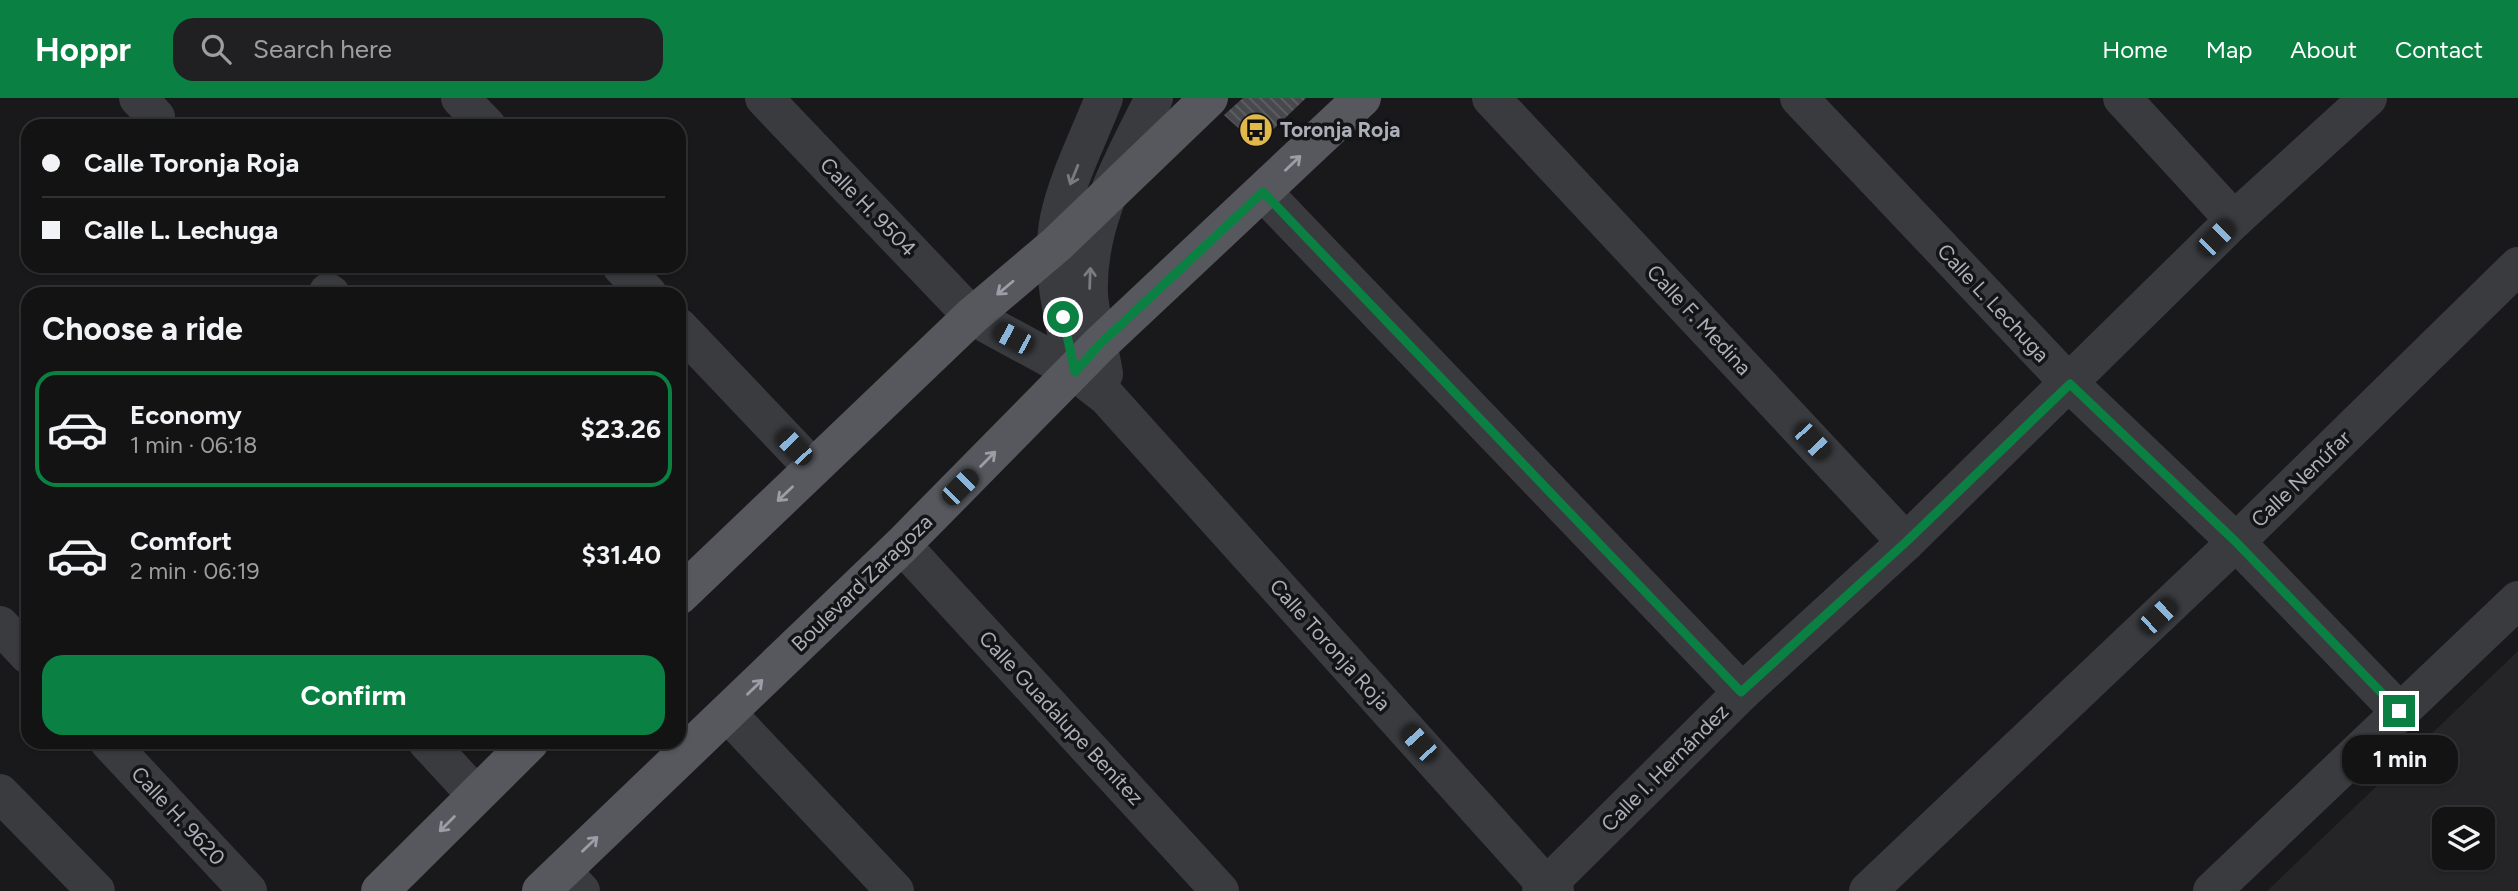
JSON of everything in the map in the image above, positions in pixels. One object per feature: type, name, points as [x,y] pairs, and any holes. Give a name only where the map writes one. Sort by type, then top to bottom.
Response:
[{"type":"main road","points":[[686,589],[972,316],[1056,244],[1209,98]]},
{"type":"main road","name":"Boulevard Zaragoza","points":[[561,884],[727,713],[902,545],[1087,358],[1362,98]]},
{"type":"main road","points":[[380,891],[523,749]]},
{"type":"street","points":[[460,98],[480,119]]},
{"type":"street","name":"Calle H. 9504","points":[[764,98],[972,316],[1087,358]]},
{"type":"street","points":[[1087,358],[1092,320],[1089,294],[1093,239],[1105,198],[1154,98]]},
{"type":"street","name":"Calle F. Medina","points":[[1491,98],[1906,542]]},
{"type":"street","name":"Calle L. Lechuga","points":[[1799,98],[2070,384],[2236,542],[2399,711]]},
{"type":"street","points":[[2122,98],[2234,220]]},
{"type":"street","name":"Calle I. Hernández","points":[[1548,889],[1741,692],[1906,542],[2070,384],[2234,220],[2368,98]]},
{"type":"street","points":[[1087,358],[1057,282],[1056,244],[1065,196],[1096,102]]},
{"type":"street","points":[[1263,192],[1741,692]]},
{"type":"street","name":"Calle Nenúfar","points":[[1868,891],[2236,542],[2518,266]]},
{"type":"street","points":[[628,273],[641,287]]},
{"type":"street","points":[[686,334],[814,468]]},
{"type":"street","name":"Calle Toronja Roja","points":[[1087,358],[1107,397],[1548,889]]},
{"type":"street","name":"Calle Guadalupe Benítez","points":[[902,545],[1220,891]]},
{"type":"street","points":[[2212,891],[2518,600]]},
{"type":"street","points":[[0,625],[21,648]]},
{"type":"street","points":[[727,713],[895,891]]},
{"type":"street","name":"Calle H. 9620","points":[[116,749],[248,891]]},
{"type":"street","points":[[433,749],[476,795]]},
{"type":"street","points":[[0,793],[96,891]]},
{"type":"shaded area","points":[[2518,651],[2518,891],[2267,891]]},
{"type":"building","name":"Toronja Roja","points":[[1243,98],[1306,98],[1257,145],[1224,115]]},
{"type":"place","name":"Toronja Roja","points":[[1256,130]]},
{"type":"route","points":[[1063,317],[1075,372],[1099,345],[1263,192],[1741,692],[1906,542],[2070,384],[2236,542],[2399,711]]}]
